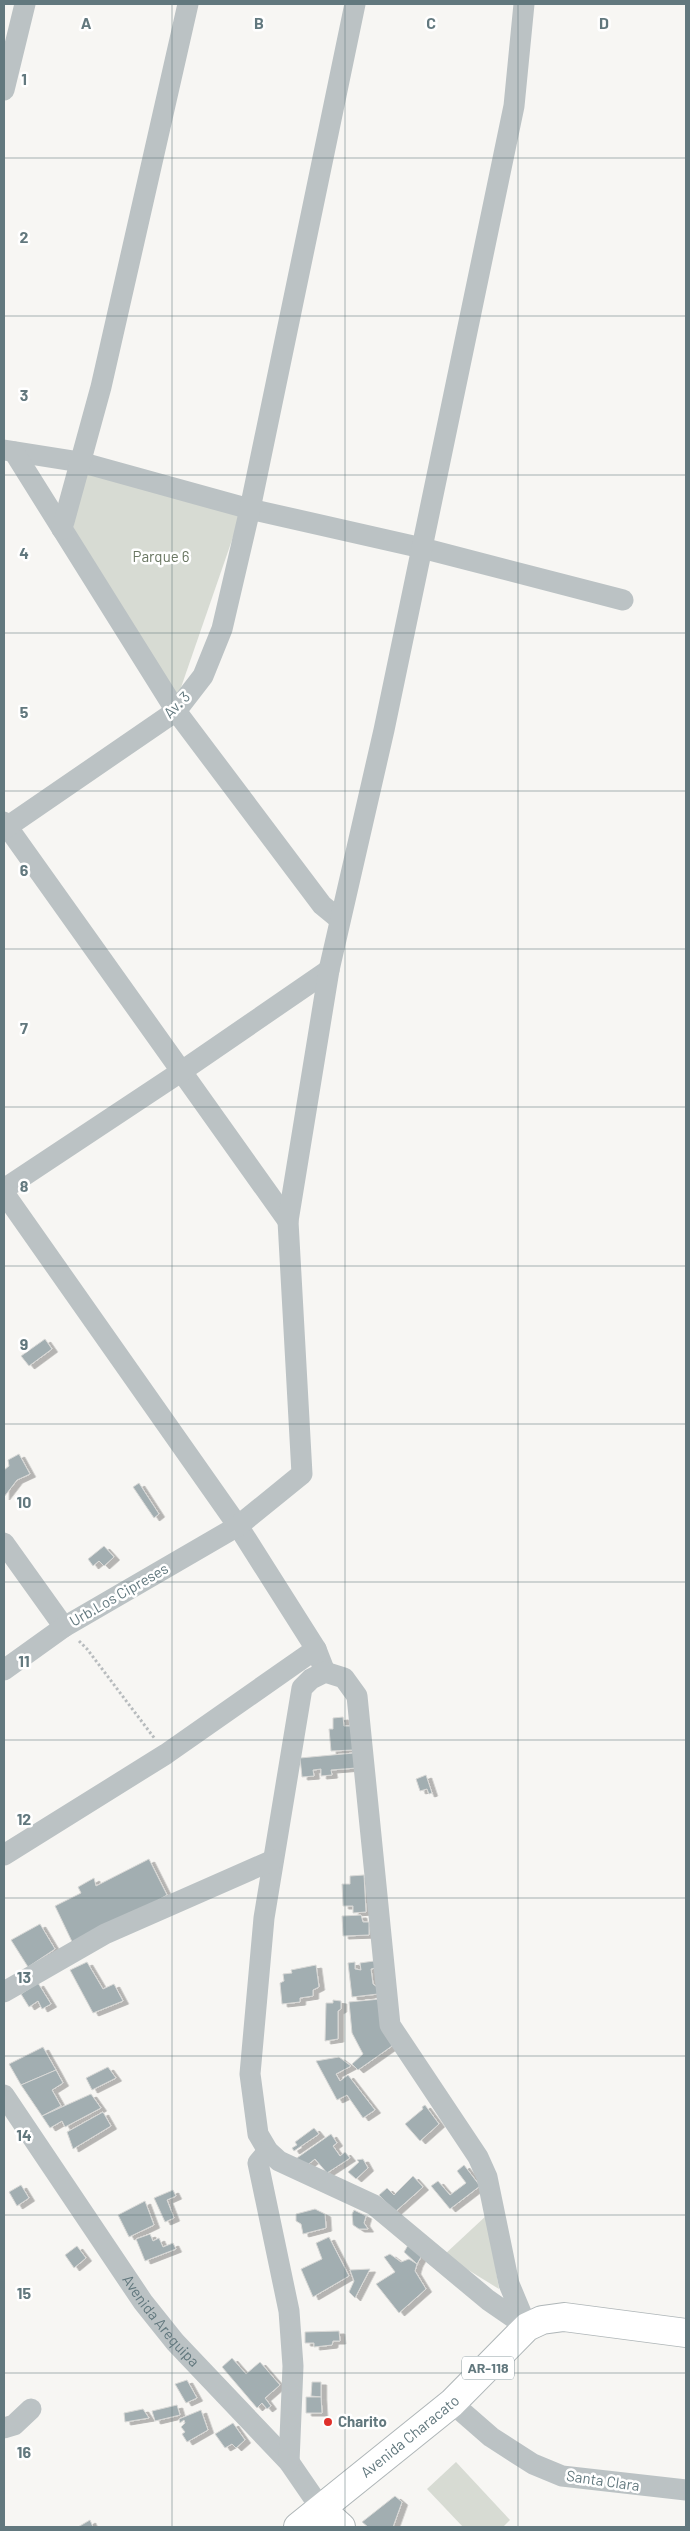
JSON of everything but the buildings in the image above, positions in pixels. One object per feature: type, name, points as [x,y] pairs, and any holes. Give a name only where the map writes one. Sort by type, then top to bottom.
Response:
[{"type":"main road","name":"Avenida Characato","points":[[298,2527],[332,2519],[452,2403],[527,2327],[542,2320],[564,2317],[686,2333]]},
{"type":"street","points":[[4,90],[25,4]]},
{"type":"street","points":[[62,529],[103,377],[188,4]]},
{"type":"street","name":"Av. 3","points":[[5,826],[176,711],[203,676],[222,629],[250,508],[356,4]]},
{"type":"street","points":[[288,1221],[329,970],[384,730],[514,106],[524,4]]},
{"type":"street","points":[[9,451],[80,462],[250,508],[422,548],[623,600]]},
{"type":"street","points":[[9,451],[62,529],[176,711],[322,905],[340,919]]},
{"type":"street","points":[[5,826],[288,1221]]},
{"type":"street","points":[[325,1672],[316,1649],[238,1526],[4,1191],[329,970]]},
{"type":"street","name":"Urb.Los Cipreses","points":[[4,1670],[64,1627],[238,1526],[302,1474],[288,1221]]},
{"type":"street","points":[[4,1543],[64,1627]]},
{"type":"street","points":[[4,1856],[166,1754],[316,1649]]},
{"type":"street","points":[[325,1672],[344,1678],[357,1696],[390,2025],[478,2157],[487,2177],[509,2284],[527,2327],[488,2300],[374,2205],[279,2161],[268,2151],[258,2134],[250,2074],[264,1918],[302,1688],[311,1679],[325,1672]]},
{"type":"street","points":[[4,1992],[105,1934],[273,1860]]},
{"type":"street","name":"Avenida Arequipa","points":[[4,2095],[143,2302],[175,2342],[289,2462],[332,2519]]},
{"type":"street","points":[[268,2151],[258,2163],[289,2311],[293,2366],[289,2462]]},
{"type":"street","name":"Santa Clara","points":[[452,2403],[491,2437],[533,2464],[562,2476],[686,2490]]},
{"type":"street","points":[[4,2428],[14,2425],[31,2409]]},
{"type":"path","points":[[64,1627],[88,1648],[166,1754]]},
{"type":"green space","name":"Parque 6","points":[[80,462],[241,514],[177,699],[73,531]]},
{"type":"green space","points":[[487,2215],[499,2289],[444,2255]]},
{"type":"green space","points":[[456,2462],[510,2520],[503,2527],[463,2527],[427,2489]]},
{"type":"place","name":"Charito","points":[[328,2422]]}]
